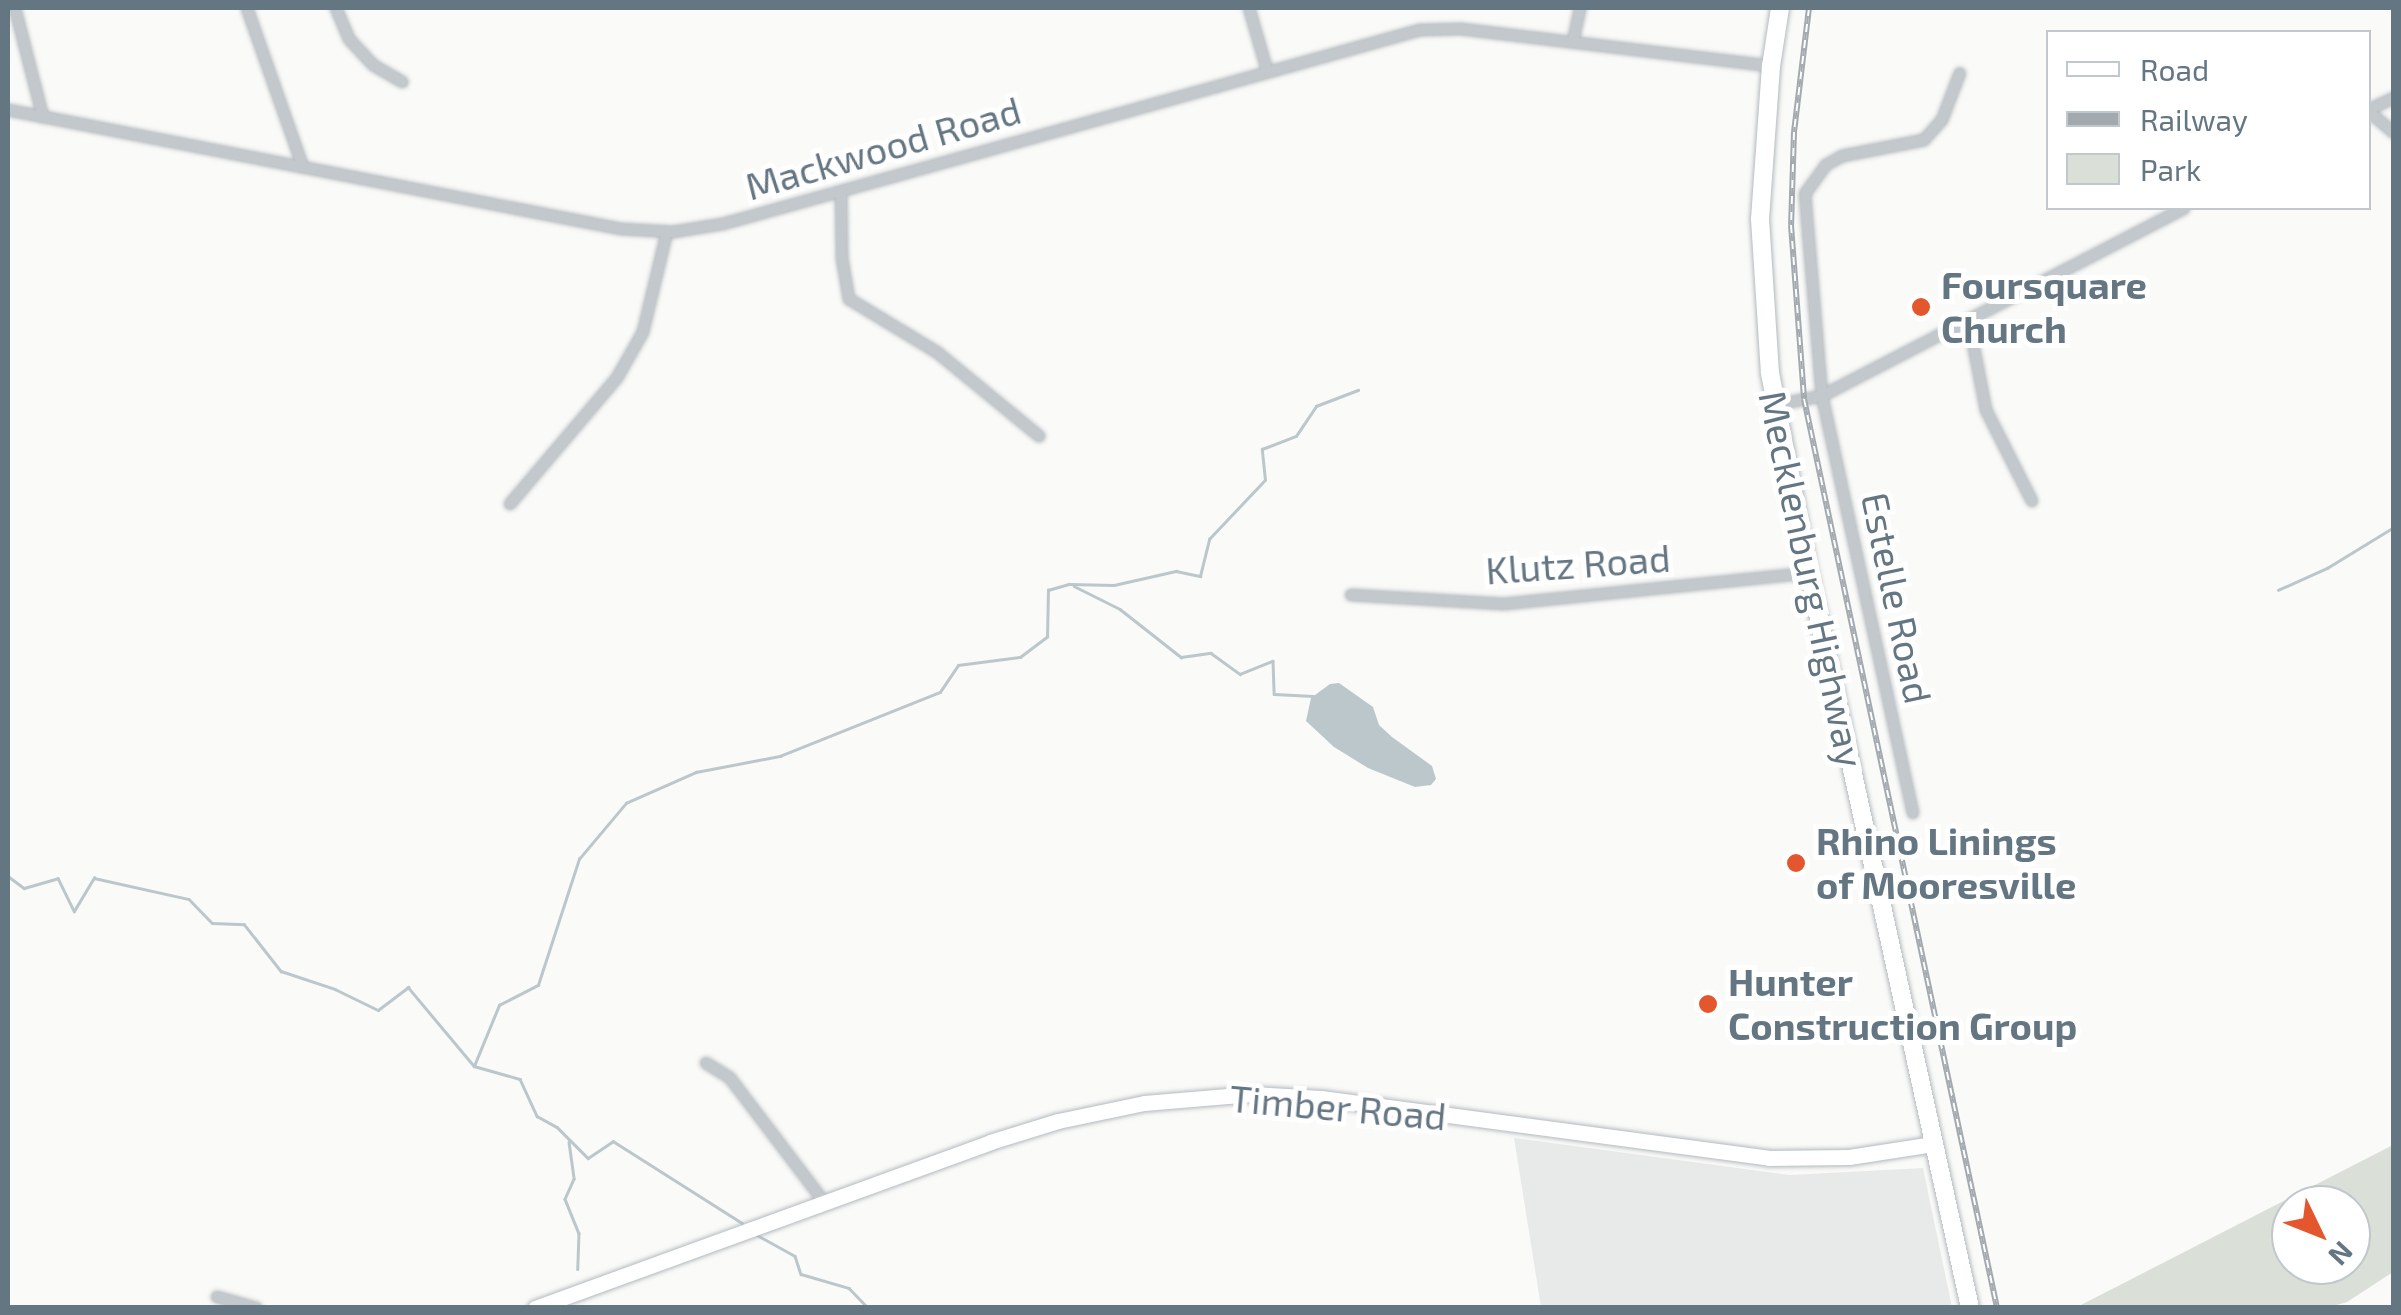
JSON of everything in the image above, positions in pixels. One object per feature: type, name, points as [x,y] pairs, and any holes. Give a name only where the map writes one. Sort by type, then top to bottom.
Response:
[{"type":"main road","name":"Mecklenburg Highway","points":[[1780,8],[1771,66],[1760,219],[1762,297],[1776,405],[1809,573],[1970,1308]]},
{"type":"street","points":[[15,8],[43,117]]},
{"type":"street","points":[[247,8],[303,167]]},
{"type":"street","points":[[336,8],[349,39],[372,66],[403,82]]},
{"type":"street","points":[[1248,8],[1267,70]]},
{"type":"street","points":[[1573,42],[1580,8]]},
{"type":"street","name":"Mackwood Road","points":[[8,110],[621,229],[666,232],[722,224],[1420,30],[1461,29],[1771,66]]},
{"type":"street","name":"Estelle Road","points":[[1914,813],[1822,396],[1805,194],[1826,165],[1842,156],[1924,140],[1942,120],[1960,73]]},
{"type":"street","points":[[2371,110],[2394,98]]},
{"type":"street","points":[[2371,114],[2394,133]]},
{"type":"street","points":[[841,191],[842,258],[849,299],[938,354],[1038,436]]},
{"type":"street","points":[[1776,405],[1822,396],[2180,210]]},
{"type":"street","points":[[510,504],[617,378],[644,332],[666,232]]},
{"type":"street","points":[[1964,323],[1973,343],[1986,410],[2032,501]]},
{"type":"street","name":"Klutz Road","points":[[1352,595],[1504,604],[1809,573]]},
{"type":"street","points":[[706,1064],[730,1078],[825,1203]]},
{"type":"street","name":"Timber Road","points":[[535,1308],[1058,1121],[1118,1107],[1219,1096],[1321,1098],[1768,1158],[1849,1157],[1933,1144]]},
{"type":"street","points":[[217,1297],[256,1308]]},
{"type":"shaded area","points":[[1339,683],[1373,707],[1379,725],[1392,737],[1432,766],[1436,779],[1431,785],[1415,787],[1368,768],[1334,747],[1306,721],[1311,698],[1330,684]]},
{"type":"shaded area","points":[[1514,1138],[1790,1175],[1923,1168],[1952,1307],[1541,1307]]},
{"type":"green space","points":[[2393,1145],[2393,1272],[2347,1302],[2326,1308],[2077,1307],[2271,1208],[2271,1285],[2371,1285],[2371,1185],[2315,1185]]},
{"type":"waterway","points":[[474,1066],[499,1005],[538,985],[579,859],[626,803],[696,772],[780,756],[940,692],[958,665],[1020,657],[1047,637],[1048,590],[1069,584],[1114,585],[1176,571],[1200,576],[1209,539],[1265,480],[1262,449],[1296,436],[1316,406],[1358,390]]},
{"type":"waterway","points":[[2278,590],[2327,568],[2394,527]]},
{"type":"waterway","points":[[1074,586],[1120,609],[1181,657],[1211,653],[1240,674],[1273,661],[1274,694],[1313,696]]},
{"type":"waterway","points":[[8,876],[24,888],[58,878],[74,911],[94,878],[189,899],[212,923],[244,924],[281,971],[335,989],[378,1010],[408,987],[474,1066],[520,1079],[537,1116],[557,1127],[588,1158],[613,1141],[742,1223]]},
{"type":"waterway","points":[[569,1142],[574,1179],[565,1199],[579,1233],[578,1269]]},
{"type":"waterway","points":[[757,1235],[795,1256],[801,1274],[849,1288],[868,1308]]},
{"type":"railway","points":[[1809,8],[1794,132],[1791,225],[1804,399],[1997,1308]]},
{"type":"place","name":"Foursquare Church","points":[[1921,307]]},
{"type":"place","name":"Rhino Linings of Mooresville","points":[[1796,863]]},
{"type":"place","name":"Hunter Construction Group","points":[[1708,1004]]}]
